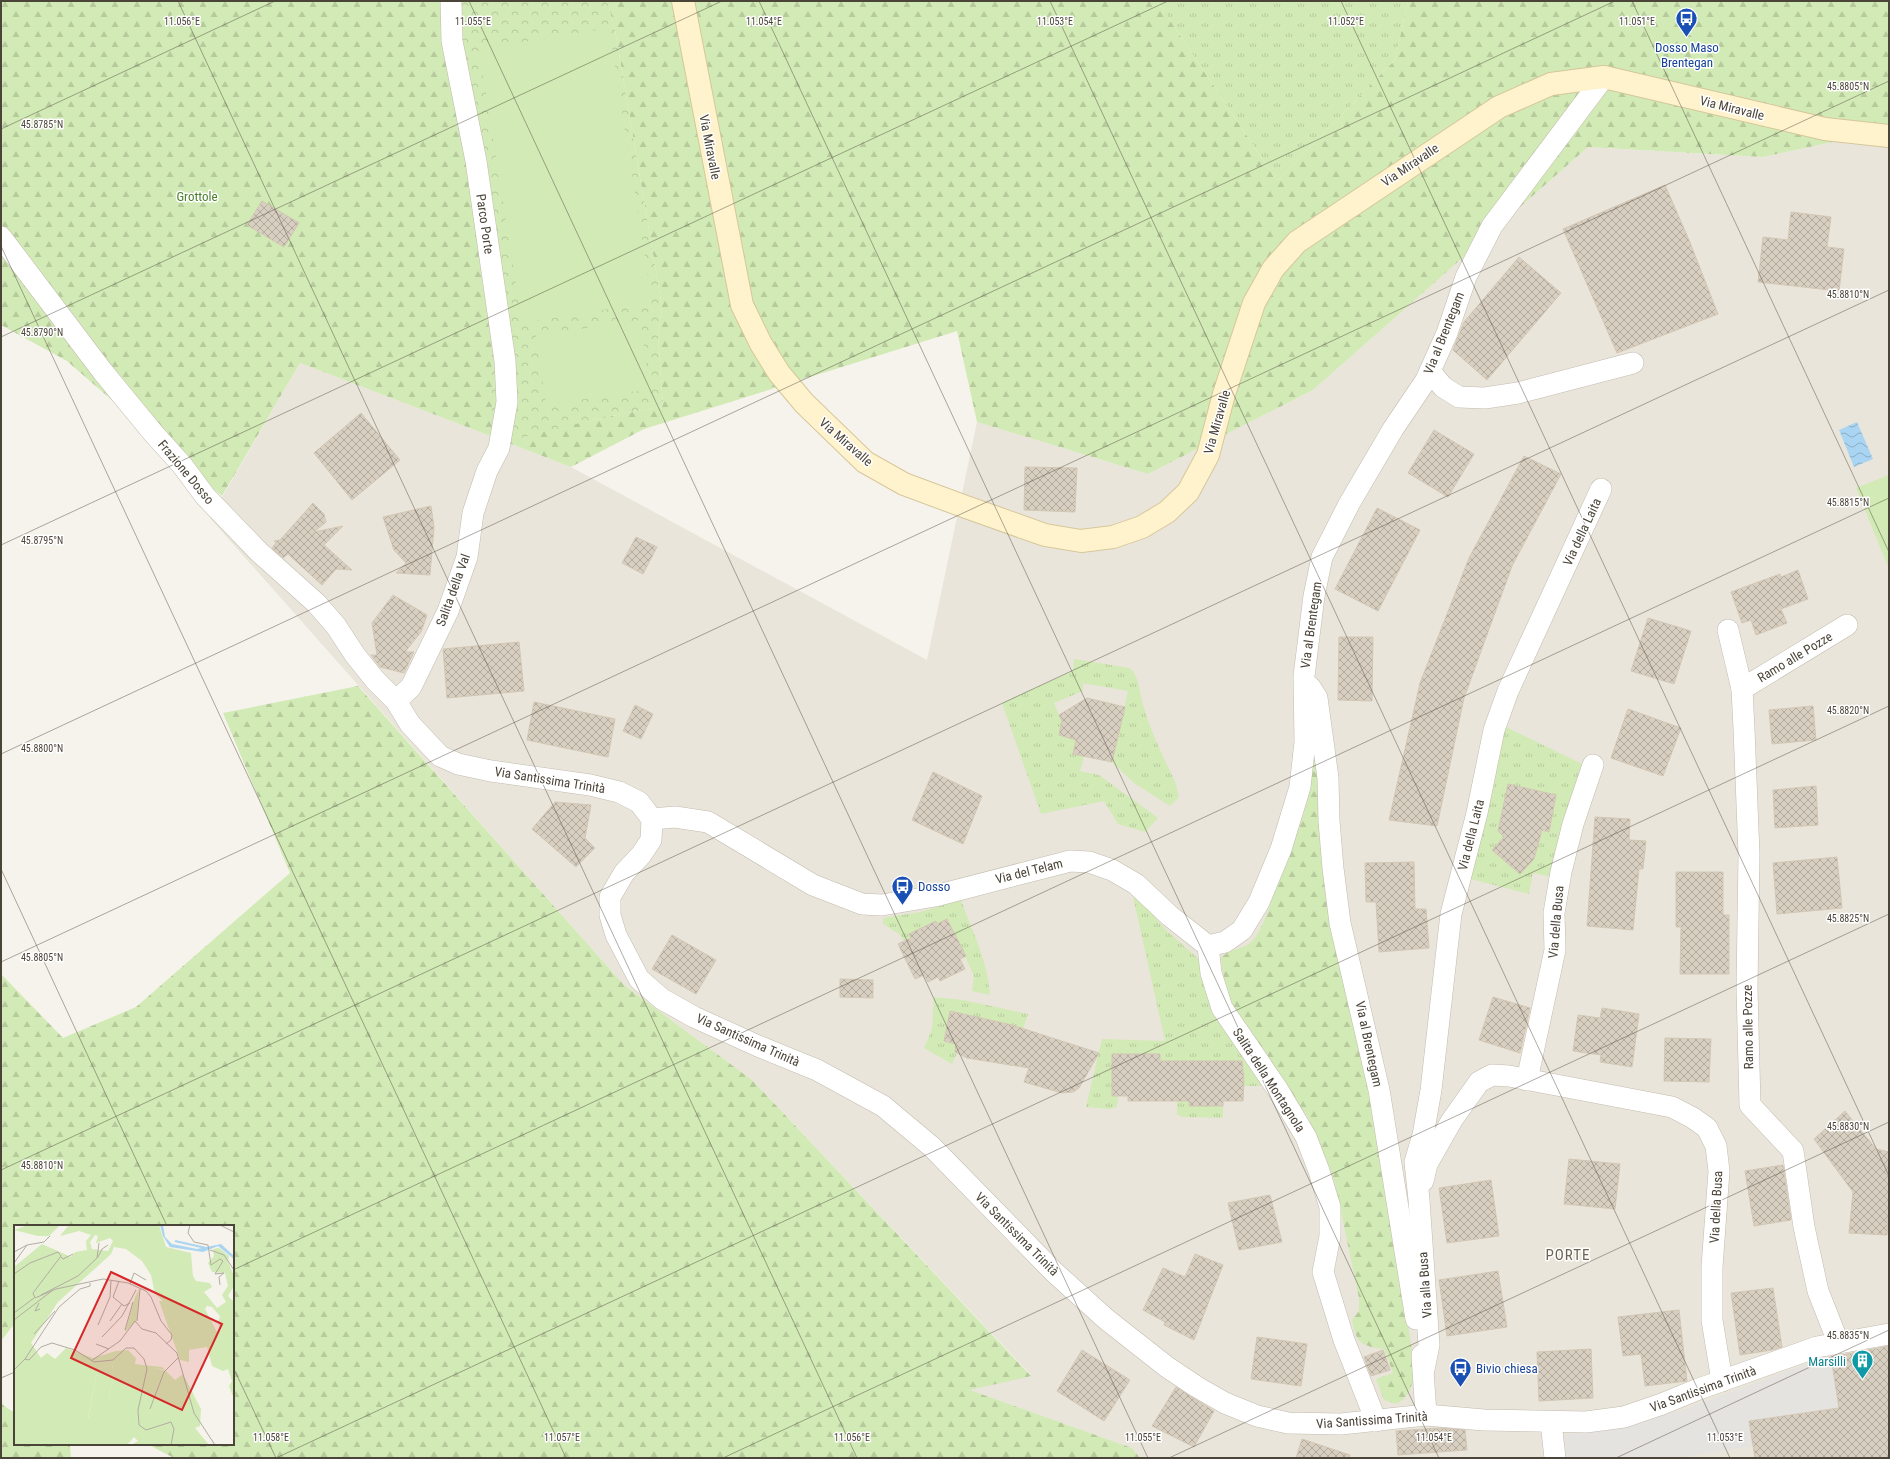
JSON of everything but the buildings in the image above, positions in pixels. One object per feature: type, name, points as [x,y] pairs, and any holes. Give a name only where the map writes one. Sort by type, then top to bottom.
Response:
[{"type":"street","name":"Parco Porte","points":[[451,1],[452,41],[476,161],[505,360],[507,402],[499,448]]},
{"type":"street","name":"Via Miravalle","points":[[683,1],[742,305],[761,344],[779,373],[804,403],[865,462],[904,484],[1044,535],[1080,541],[1113,537],[1142,527],[1167,512],[1188,492],[1208,455],[1224,394],[1254,303],[1273,269],[1297,242],[1499,107],[1551,84],[1604,77],[1825,129],[1889,136]]},
{"type":"street","name":"Via al Brentegam","points":[[1208,946],[1225,942],[1242,930],[1259,902],[1281,849],[1300,787],[1305,742],[1304,676],[1314,596],[1322,557],[1353,497],[1430,371],[1447,333],[1466,277],[1492,226],[1604,77]]},
{"type":"street","name":"Frazione Dosso","points":[[1,237],[103,372],[154,434],[182,465],[206,496],[254,547],[316,603],[336,626],[375,680],[392,697]]},
{"type":"street","points":[[1430,371],[1443,387],[1459,397],[1485,398],[1518,392],[1633,363]]},
{"type":"street","name":"Salita della Val","points":[[392,697],[411,687],[448,611],[467,557],[473,513],[487,471],[499,448]]},
{"type":"street","name":"Via della Laita","points":[[1419,1200],[1414,1162],[1423,1135],[1431,1090],[1451,914],[1477,813],[1494,730],[1508,691],[1601,489]]},
{"type":"street","name":"Ramo alle Pozze","points":[[1742,689],[1847,625]]},
{"type":"street","name":"Ramo alle Pozze","points":[[1728,630],[1742,689],[1749,854],[1747,988],[1750,1105],[1793,1151],[1804,1227],[1818,1291],[1838,1342]]},
{"type":"street","name":"Via al Brentegam","points":[[1304,676],[1317,698],[1328,778],[1331,852],[1340,923],[1379,1090],[1424,1369],[1426,1415]]},
{"type":"street","name":"Via Santissima Trinità","points":[[392,697],[410,724],[428,745],[440,756],[458,764],[491,771],[590,785],[619,792],[639,802],[652,819],[651,840],[641,855],[624,873],[610,897],[610,915],[616,935],[639,979],[662,999],[694,1017],[758,1046],[817,1070],[883,1106],[932,1147],[1054,1272],[1101,1315],[1148,1354],[1197,1387],[1225,1403],[1257,1416],[1288,1423],[1341,1424],[1426,1415],[1488,1420],[1586,1422],[1624,1417],[1817,1347],[1838,1342],[1874,1338],[1889,1334]]},
{"type":"street","name":"Via della Busa","points":[[1526,1080],[1555,950],[1554,913],[1561,872],[1574,824],[1593,765]]},
{"type":"street","name":"Via del Telam","points":[[652,819],[675,817],[708,822],[813,885],[862,904],[895,904],[935,896],[1070,861],[1089,862],[1112,870],[1136,884],[1170,916],[1208,946]]},
{"type":"street","name":"Salita della Montagnola","points":[[1208,946],[1211,973],[1222,1008],[1278,1090],[1306,1137],[1319,1171],[1330,1207],[1330,1236],[1323,1272],[1344,1340],[1376,1421]]},
{"type":"street","name":"Via della Busa","points":[[1419,1200],[1427,1164],[1452,1120],[1479,1082],[1492,1075],[1509,1076],[1672,1107],[1693,1118],[1707,1128],[1716,1146],[1719,1171],[1712,1267],[1712,1320],[1722,1381]]},
{"type":"street","name":"Via alla Busa","points":[[1419,1200],[1429,1345],[1424,1369]]},
{"type":"street","points":[[1551,1422],[1555,1458]]},
{"type":"shaded area","points":[[1889,130],[1889,1458],[1140,1458],[1132,1448],[969,1390],[1031,1375],[752,1080],[624,985],[210,518],[300,363],[571,467],[927,660],[977,422],[1148,474],[1313,390],[1588,147],[1763,157]]},
{"type":"shaded area","points":[[1831,1355],[1839,1408],[1753,1446],[1675,1458],[1565,1458],[1562,1435],[1680,1411]]},
{"type":"green space","name":"Grottole","points":[[1,1],[443,1],[592,420],[663,406],[658,335],[662,307],[615,30],[607,1],[1157,1],[1277,181],[1395,60],[1408,1],[1889,1],[1889,130],[1763,157],[1588,147],[1313,390],[1148,474],[977,422],[957,331],[644,429],[571,467],[300,363],[222,496],[67,361],[1,325]]},
{"type":"green space","points":[[443,1],[607,1],[615,30],[662,307],[658,335],[663,406],[592,420],[520,438],[492,424],[491,317]]},
{"type":"green space","points":[[1157,1],[1408,1],[1395,60],[1277,181]]},
{"type":"green space","points":[[609,28],[652,302],[522,323],[479,49]]},
{"type":"green space","points":[[640,320],[650,389],[546,405],[536,336]]},
{"type":"green space","points":[[1889,475],[1889,569],[1856,488]]},
{"type":"green space","points":[[1074,659],[1130,668],[1133,671],[1139,685],[1144,708],[1156,741],[1176,784],[1179,797],[1170,806],[1134,783],[1112,762],[1128,691],[1082,683],[1083,691],[1054,703],[1062,721],[1059,735],[1076,740],[1073,754],[1084,756],[1080,771],[1099,775],[1158,818],[1145,832],[1118,824],[1104,801],[1041,814],[1002,703],[1073,671]]},
{"type":"green space","points":[[358,686],[624,985],[752,1080],[1031,1376],[970,1390],[1132,1448],[1140,1458],[174,1458],[149,1445],[234,1445],[234,1225],[14,1225],[14,1324],[1,1341],[1,974],[63,1038],[136,1007],[290,873],[223,713]]},
{"type":"green space","points":[[1311,706],[1415,1370],[1412,1385],[1408,1393],[1402,1401],[1397,1404],[1384,1400],[1376,1379],[1393,1373],[1384,1349],[1365,1345],[1355,1334],[1352,1320],[1359,1311],[1359,1298],[1335,1183],[1327,1161],[1308,1117],[1232,1008],[1226,989],[1221,958],[1229,952],[1248,945],[1255,938],[1271,903],[1267,902],[1295,840],[1306,807],[1313,766]]},
{"type":"green space","points":[[1504,726],[1586,766],[1553,877],[1533,873],[1529,894],[1467,878]],"holes":[[[1508,784],[1556,795],[1555,803],[1552,802],[1547,824],[1551,825],[1549,832],[1542,830],[1534,859],[1520,874],[1492,850],[1504,837],[1498,831]]]},
{"type":"green space","points":[[1132,892],[1168,932],[1200,960],[1263,1081],[1261,1086],[1244,1086],[1242,1061],[1188,1061],[1189,1106],[1223,1106],[1223,1118],[1182,1117],[1177,1114],[1177,1089],[1161,1083],[1160,1054],[1117,1054],[1112,1071],[1112,1096],[1118,1096],[1117,1107],[1110,1109],[1086,1107],[1102,1039],[1165,1041]]},
{"type":"green space","points":[[961,900],[983,959],[989,983],[990,995],[972,991],[974,976],[948,919],[937,924],[935,921],[909,934],[911,938],[904,941],[899,934],[883,924],[883,918],[920,912]]},
{"type":"green space","points":[[934,997],[963,1000],[1028,1014],[1011,1066],[1004,1064],[1011,1025],[951,1011],[944,1041],[956,1044],[955,1051],[957,1053],[952,1064],[924,1048],[932,1029]]},
{"type":"green space","points":[[1,1401],[4,1406],[14,1412],[14,1445],[70,1446],[71,1458],[1,1458]]},
{"type":"water","points":[[1857,422],[1873,459],[1854,467],[1839,430]]},
{"type":"place","name":"Dosso Maso Brentegan","points":[[1687,38]]},
{"type":"place","name":"Dosso","points":[[903,906]]},
{"type":"place","name":"Marsilli","points":[[1862,1380]]},
{"type":"place","name":"Bivio chiesa","points":[[1461,1388]]},
{"type":"district","name":"PORTE","points":[[1568,1255]]}]
